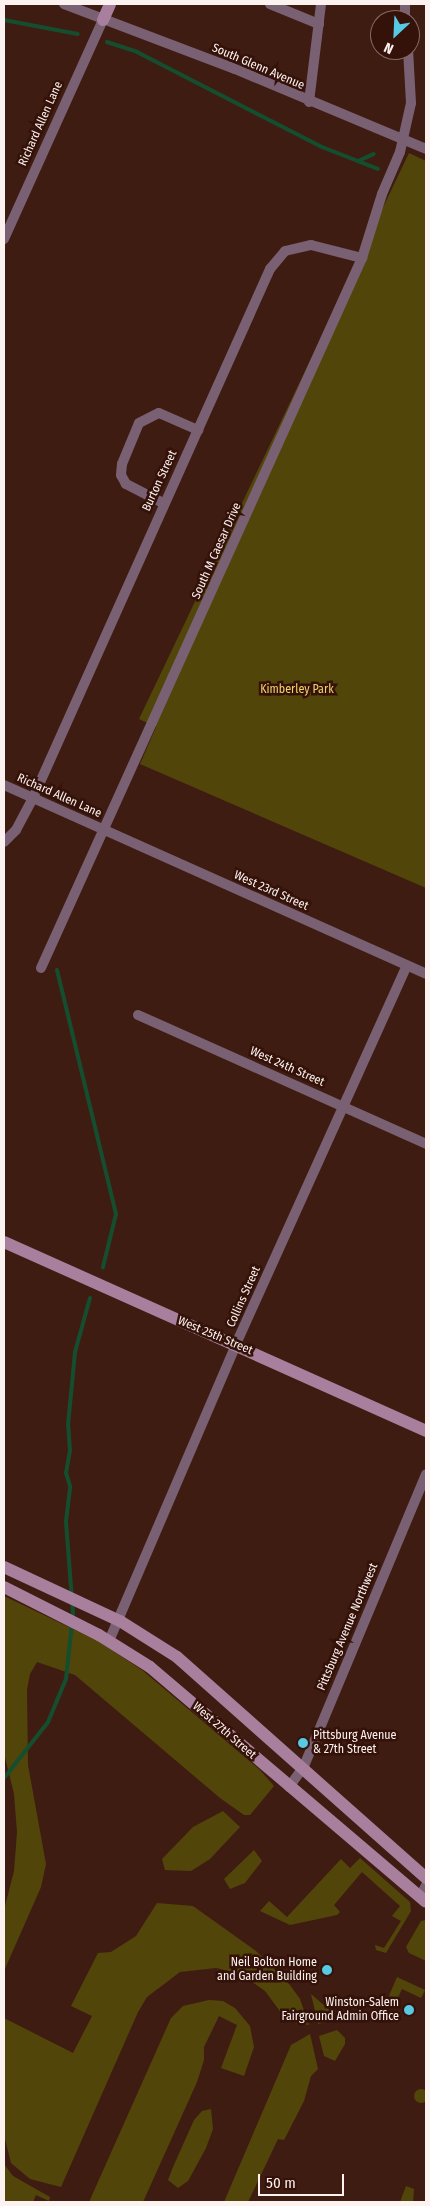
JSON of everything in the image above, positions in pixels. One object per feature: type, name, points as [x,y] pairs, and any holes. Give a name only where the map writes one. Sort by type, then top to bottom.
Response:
[{"type":"street","name":"South Glenn Avenue","points":[[64,4],[235,69],[309,102],[426,149]]},
{"type":"street","points":[[103,20],[110,4]]},
{"type":"street","points":[[270,4],[319,24]]},
{"type":"street","points":[[309,102],[322,4]]},
{"type":"street","name":"Richard Allen Lane","points":[[4,239],[103,20]]},
{"type":"street","name":"South M Caesar Drive","points":[[42,968],[362,258],[402,139],[412,97],[409,60]]},
{"type":"street","name":"Burton Street","points":[[4,842],[16,830],[33,798],[163,503],[270,269],[285,251],[311,245],[362,258]]},
{"type":"street","points":[[163,503],[126,484],[121,475],[122,464],[139,423],[159,413],[198,430]]},
{"type":"street","name":"Richard Allen Lane","points":[[4,785],[105,830]]},
{"type":"street","name":"West 23rd Street","points":[[105,830],[426,974]]},
{"type":"street","name":"Collins Street","points":[[109,1642],[120,1621],[236,1344],[407,966]]},
{"type":"street","name":"West 24th Street","points":[[138,1015],[426,1144]]},
{"type":"street","name":"West 25th Street","points":[[4,1242],[166,1316],[236,1344],[426,1431]]},
{"type":"street","name":"Pittsburg Avenue Northwest","points":[[289,1787],[304,1766],[426,1475]]},
{"type":"street","name":"West 27th Street","points":[[4,1567],[120,1621],[178,1657],[304,1766],[426,1878]]},
{"type":"street","name":"West 27th Street","points":[[4,1587],[109,1642],[150,1667],[423,1900]]},
{"type":"street","points":[[423,1900],[426,1885]]},
{"type":"green space","name":"Kimberley Park","points":[[409,153],[426,161],[426,888],[140,764],[156,727],[139,719]]},
{"type":"green space","points":[[4,1596],[98,1641],[142,1670],[260,1770],[274,1786],[250,1815],[244,1815],[220,1798],[75,1675],[37,1662],[30,1674],[27,1690],[28,1765],[46,1864],[41,1887],[4,1971],[4,1910],[14,1871],[17,1832],[14,1794],[4,1753]]},
{"type":"green space","points":[[223,1811],[240,1827],[210,1859],[191,1871],[165,1870],[162,1859],[193,1827]]},
{"type":"green space","points":[[254,1850],[262,1861],[245,1883],[230,1889],[224,1879]]},
{"type":"green space","points":[[360,1858],[410,1902],[411,1911],[386,1953],[376,1950],[375,1945],[384,1948],[401,1921],[392,1916],[400,1906],[362,1872],[334,1905],[340,1912],[337,1915],[290,1925],[260,1911],[269,1901],[287,1917],[341,1859],[350,1868]]},
{"type":"green space","points":[[157,1903],[193,1906],[256,1951],[290,1985],[300,1999],[309,2025],[288,2022],[265,1991],[241,1974],[216,1968],[180,1972],[147,1997],[138,2012],[61,2187],[30,2179],[11,2163],[4,2135],[4,2018],[73,2053],[92,2016],[71,2006],[98,1953],[111,1952],[136,1936]]},
{"type":"green space","points":[[426,1920],[426,1961],[409,1953],[406,1947],[421,1921]]},
{"type":"green space","points":[[397,1977],[425,1990],[421,1998],[402,1989],[396,2002],[388,1998]]},
{"type":"green space","points":[[311,1994],[335,2015],[330,2021],[318,2024]]},
{"type":"green space","points":[[209,2000],[223,2001],[235,2008],[250,2026],[254,2047],[244,2076],[221,2068],[237,2025],[219,2016],[204,2047],[204,2060],[197,2082],[143,2202],[89,2202],[171,2018],[183,2006]]},
{"type":"green space","points":[[337,2030],[345,2038],[345,2044],[335,2061],[324,2056],[319,2036]]},
{"type":"green space","points":[[310,2034],[318,2069],[311,2076],[304,2101],[284,2140],[278,2139],[248,2202],[224,2202],[291,2045]]},
{"type":"green space","points":[[421,2089],[426,2091],[428,2096],[426,2101],[421,2103],[416,2101],[414,2096],[416,2091]]},
{"type":"green space","points":[[211,2109],[213,2129],[206,2148],[188,2181],[178,2188],[168,2180],[173,2167],[194,2120],[202,2111]]},
{"type":"green space","points":[[4,2164],[13,2176],[50,2197],[49,2201],[36,2195],[33,2202],[4,2202]]},
{"type":"green space","points":[[406,2186],[414,2189],[413,2202],[400,2202]]},
{"type":"waterway","points":[[4,20],[78,34]]},
{"type":"waterway","points":[[107,42],[137,52],[322,147],[378,169]]},
{"type":"waterway","points":[[358,161],[374,154]]},
{"type":"waterway","points":[[57,970],[116,1214],[103,1267]]},
{"type":"waterway","points":[[4,1778],[48,1722],[66,1679],[73,1613],[66,1521],[70,1486],[66,1473],[70,1451],[68,1425],[75,1352],[90,1298]]},
{"type":"place","name":"Pittsburg Avenue & 27th Street","points":[[303,1743]]},
{"type":"place","name":"Neil Bolton Home and Garden Building","points":[[327,1970]]},
{"type":"place","name":"Winston-Salem Fairground Admin Office","points":[[409,2010]]}]
